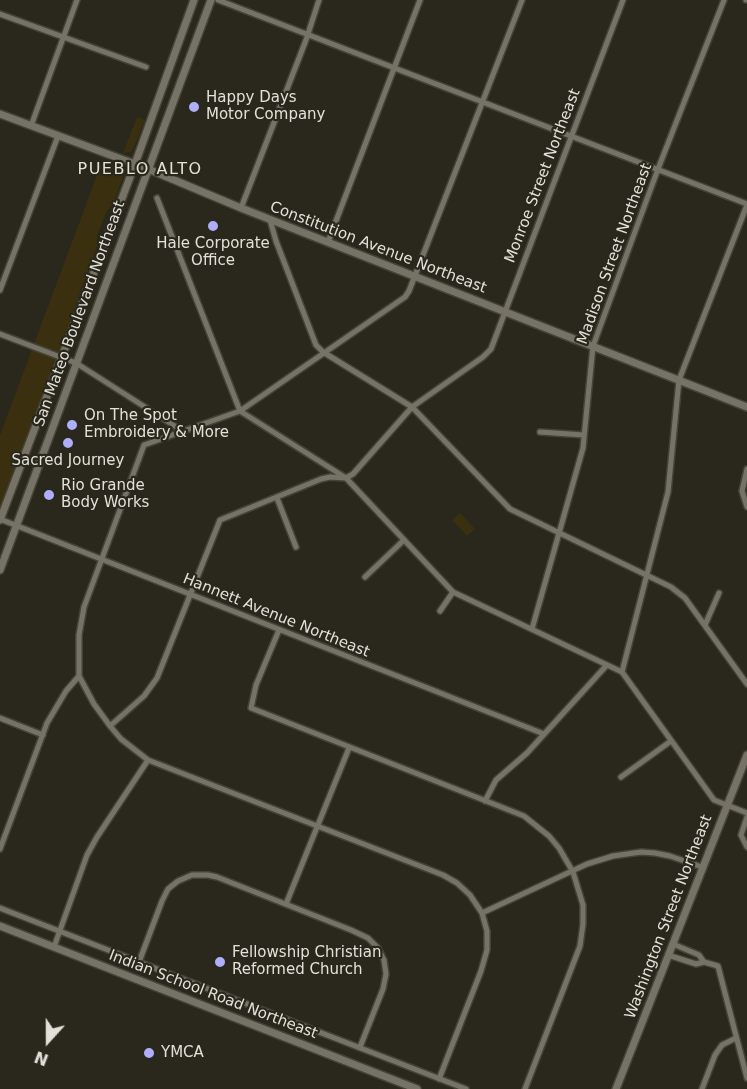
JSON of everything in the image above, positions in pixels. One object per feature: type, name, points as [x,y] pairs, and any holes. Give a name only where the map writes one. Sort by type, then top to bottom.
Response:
[{"type":"street","points":[[31,126],[77,0]]},
{"type":"street","name":"San Mateo Boulevard Northeast","points":[[0,519],[135,164],[194,0]]},
{"type":"street","name":"San Mateo Boulevard Northeast","points":[[0,570],[211,0]]},
{"type":"street","points":[[218,0],[747,205],[679,380],[668,492],[622,672]]},
{"type":"street","points":[[241,208],[306,40],[319,0]]},
{"type":"street","points":[[328,242],[420,0]]},
{"type":"street","points":[[439,1079],[487,950],[487,931],[482,913],[470,896],[450,879],[318,825],[148,760],[121,739],[94,704],[79,676],[79,634],[84,607],[144,445],[240,411],[405,297],[416,277],[522,0]]},
{"type":"street","name":"Monroe Street Northeast","points":[[346,478],[353,474],[412,407],[491,349],[623,0]]},
{"type":"street","name":"Madison Street Northeast","points":[[532,629],[585,435],[593,346],[658,169],[724,0]]},
{"type":"street","points":[[0,14],[146,66]]},
{"type":"street","name":"Constitution Avenue Northeast","points":[[0,114],[148,169],[270,220],[747,406]]},
{"type":"street","points":[[0,290],[58,136]]},
{"type":"street","points":[[157,198],[240,411],[346,478],[453,592],[622,672],[714,800],[747,815],[741,835],[747,847]]},
{"type":"street","points":[[270,220],[314,342],[323,352],[412,407],[510,509],[671,587],[685,598],[747,684]]},
{"type":"street","points":[[0,334],[76,363],[181,430]]},
{"type":"street","points":[[540,432],[585,435]]},
{"type":"street","points":[[747,470],[742,491],[747,507]]},
{"type":"street","points":[[110,726],[144,696],[157,678],[220,520],[321,479],[346,478]]},
{"type":"street","points":[[278,498],[296,547]]},
{"type":"street","name":"Hannett Avenue Northeast","points":[[0,519],[544,734]]},
{"type":"street","points":[[365,577],[404,540]]},
{"type":"street","points":[[440,611],[453,592]]},
{"type":"street","points":[[705,625],[719,593]]},
{"type":"street","points":[[279,630],[256,685],[251,708],[515,812],[536,825],[559,848],[573,872],[583,905],[584,924],[580,946],[525,1089]]},
{"type":"street","points":[[485,801],[496,780],[527,753],[606,666]]},
{"type":"street","points":[[0,849],[47,723],[66,691],[79,676]]},
{"type":"street","points":[[0,718],[43,735]]},
{"type":"street","points":[[621,777],[671,741]]},
{"type":"street","points":[[286,904],[349,748]]},
{"type":"street","name":"Washington Street Northeast","points":[[616,1089],[747,755]]},
{"type":"street","points":[[54,947],[87,855],[148,760]]},
{"type":"street","points":[[482,913],[612,856],[641,852],[670,856],[702,867]]},
{"type":"street","points":[[139,962],[168,889],[178,881],[192,875],[208,875],[286,904],[368,938],[378,948],[384,960],[386,974],[383,989],[360,1047]]},
{"type":"street","points":[[0,908],[466,1089]]},
{"type":"street","name":"Indian School Road Northeast","points":[[0,926],[417,1089]]},
{"type":"street","points":[[673,944],[699,955],[704,962]]},
{"type":"street","points":[[692,963],[695,953]]},
{"type":"street","points":[[668,955],[696,964],[704,962],[718,966],[747,1078]]},
{"type":"street","points":[[702,1089],[715,1055],[722,1045],[736,1038]]},
{"type":"shaded area","points":[[137,117],[145,120],[133,149],[123,153]]},
{"type":"shaded area","points":[[103,159],[123,169],[123,177],[114,202],[107,211],[97,235],[97,247],[0,510],[0,435]]},
{"type":"shaded area","points":[[460,513],[475,529],[467,536],[452,520]]},
{"type":"place","name":"Happy Days Motor Company","points":[[194,107]]},
{"type":"place","name":"Hale Corporate Office","points":[[213,226]]},
{"type":"place","name":"On The Spot Embroidery & More","points":[[72,425]]},
{"type":"place","name":"Sacred Journey","points":[[68,443]]},
{"type":"place","name":"Rio Grande Body Works","points":[[49,495]]},
{"type":"place","name":"Fellowship Christian Reformed Church","points":[[220,962]]},
{"type":"place","name":"YMCA","points":[[149,1053]]},
{"type":"district","name":"PUEBLO ALTO","points":[[140,170]]}]
